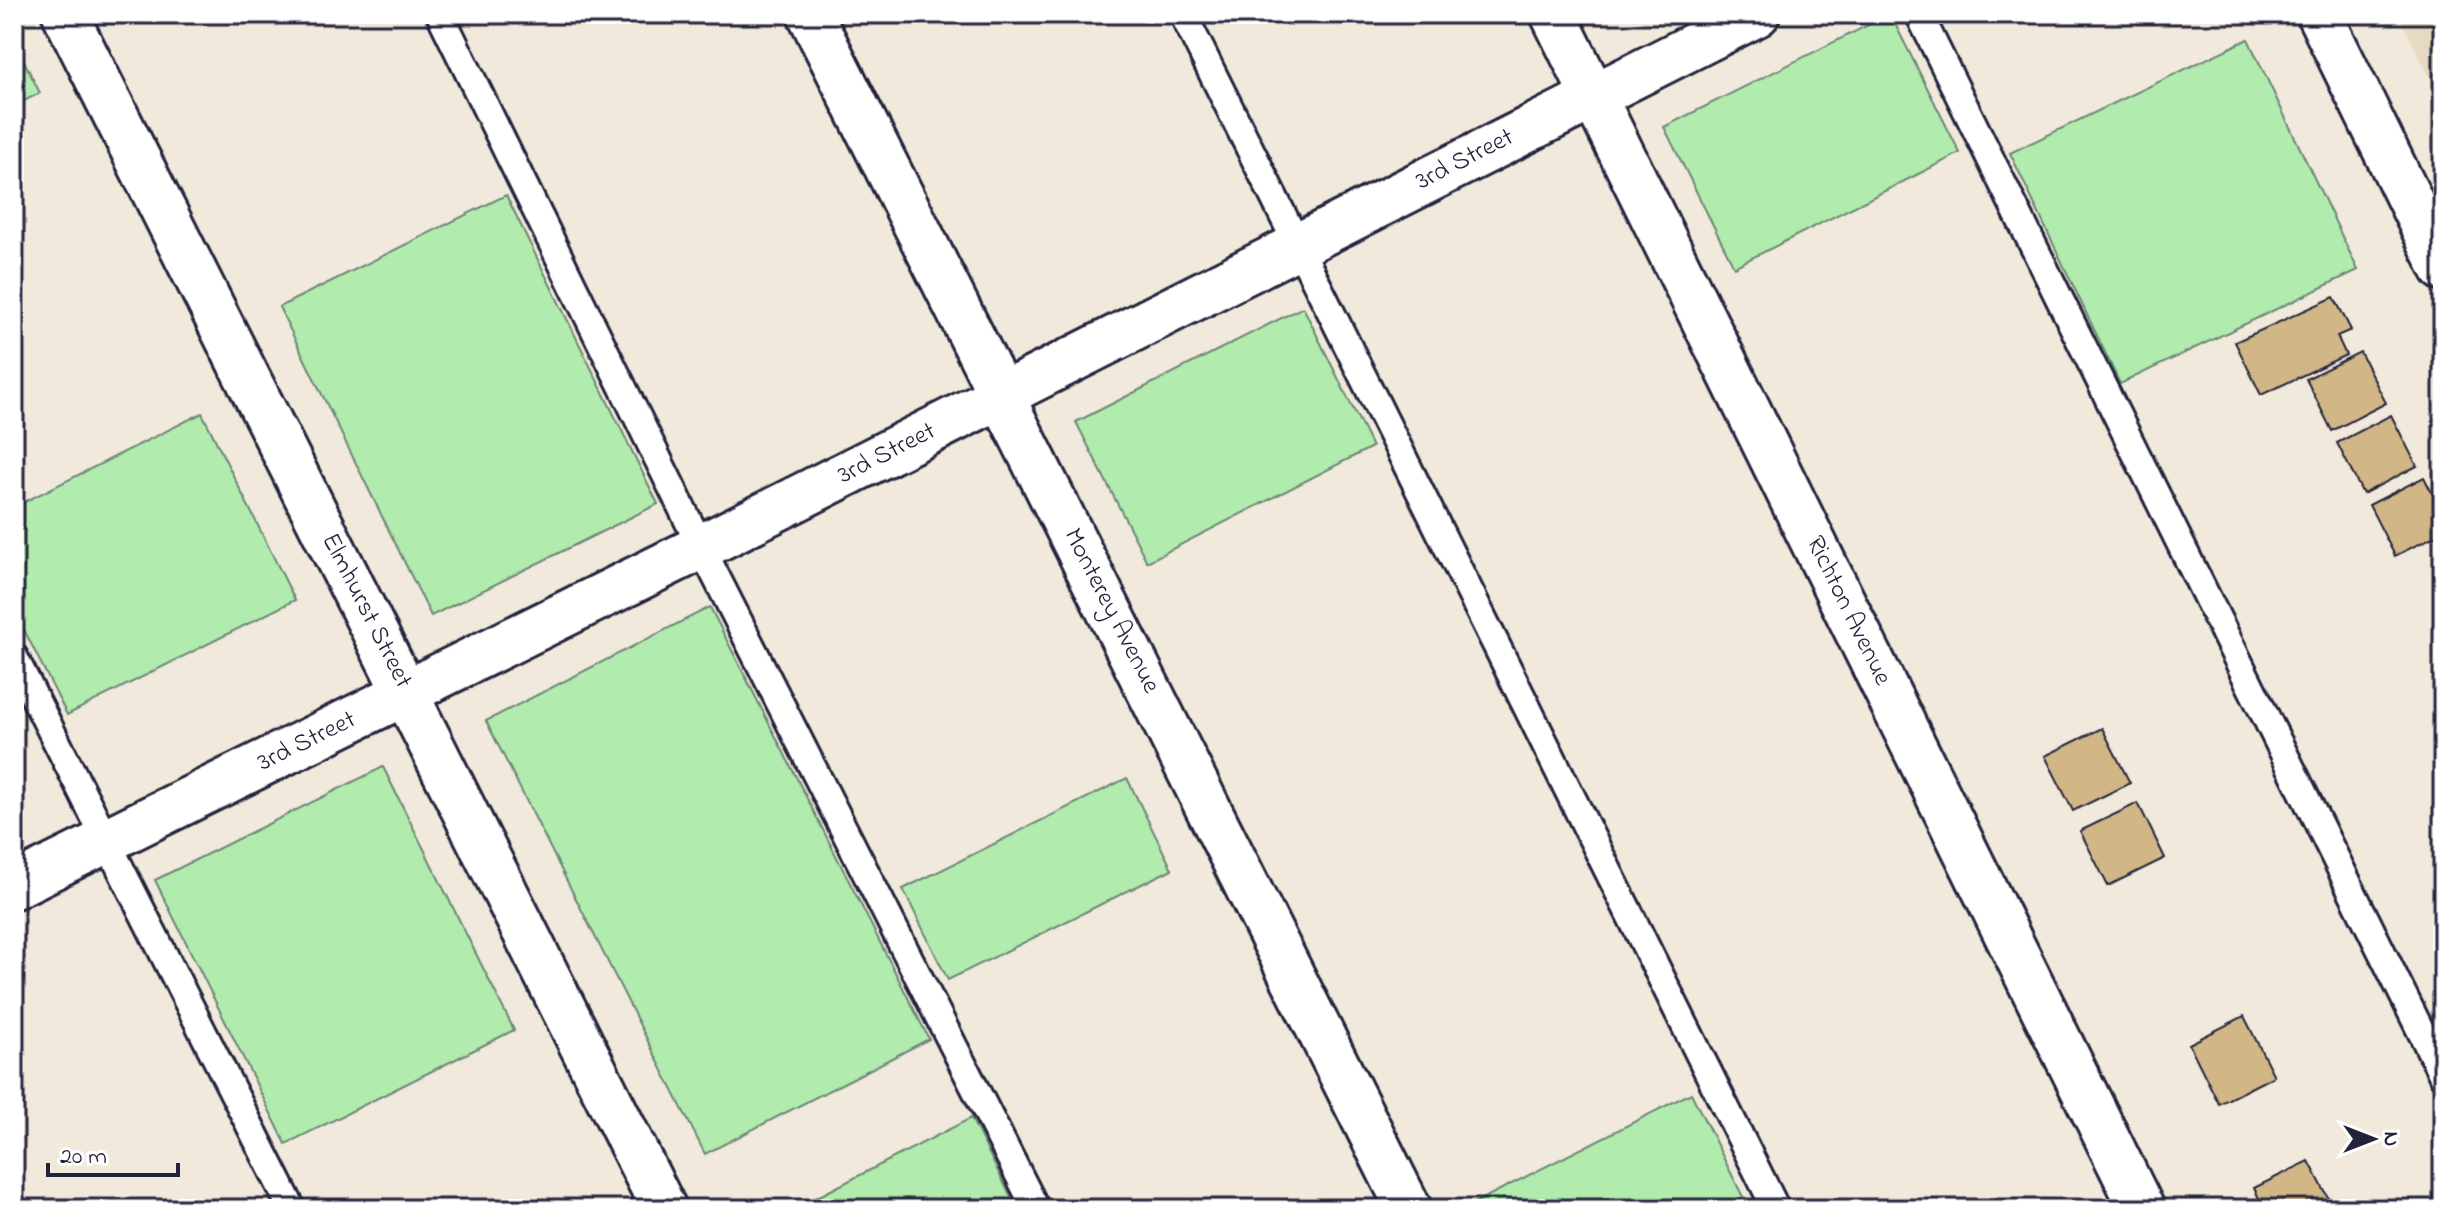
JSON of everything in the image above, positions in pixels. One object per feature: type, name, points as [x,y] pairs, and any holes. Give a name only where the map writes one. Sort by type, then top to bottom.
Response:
[{"type":"street","name":"Elmhurst Street","points":[[65,14],[664,1209]]},
{"type":"street","name":"Monterey Avenue","points":[[810,14],[1409,1209]]},
{"type":"street","name":"Richton Avenue","points":[[1553,14],[2142,1209]]},
{"type":"street","name":"3rd Street","points":[[14,886],[701,547],[1757,14]]},
{"type":"street","points":[[2319,14],[2443,268]]},
{"type":"lane","points":[[440,14],[701,547],[1036,1209]]},
{"type":"lane","points":[[1183,14],[1776,1209]]},
{"type":"lane","points":[[1919,14],[2443,1076]]},
{"type":"lane","points":[[14,657],[292,1209]]},
{"type":"shaded area","points":[[2419,14],[2443,14],[2443,104],[2402,22]]},
{"type":"green space","points":[[1890,14],[1960,153],[1734,267],[1664,127]]},
{"type":"green space","points":[[2248,39],[2358,270],[2120,384],[2010,153]]},
{"type":"green space","points":[[14,41],[40,93],[14,106]]},
{"type":"green space","points":[[506,195],[658,504],[431,616],[279,307]]},
{"type":"green space","points":[[1303,307],[1372,447],[1147,562],[1076,422]]},
{"type":"green space","points":[[202,413],[295,600],[67,715],[14,610],[14,507]]},
{"type":"green space","points":[[710,607],[929,1039],[705,1154],[486,721]]},
{"type":"green space","points":[[383,767],[514,1030],[286,1144],[155,880]]},
{"type":"green space","points":[[1127,778],[1172,869],[948,980],[903,889]]},
{"type":"green space","points":[[1691,1093],[1749,1209],[1472,1209],[1470,1205]]},
{"type":"green space","points":[[971,1118],[1017,1209],[794,1209]]},
{"type":"building","points":[[2334,297],[2351,330],[2337,336],[2346,355],[2261,395],[2235,342]]},
{"type":"building","points":[[2360,352],[2386,403],[2332,431],[2306,379]]},
{"type":"building","points":[[2391,415],[2417,466],[2363,494],[2337,443]]},
{"type":"building","points":[[2424,477],[2443,515],[2443,532],[2395,556],[2369,505]]},
{"type":"building","points":[[2102,728],[2130,783],[2073,811],[2045,756]]},
{"type":"building","points":[[2138,803],[2165,858],[2108,886],[2080,831]]},
{"type":"building","points":[[2244,1016],[2274,1076],[2219,1104],[2189,1044]]},
{"type":"building","points":[[2309,1161],[2334,1209],[2264,1209],[2254,1188]]}]
